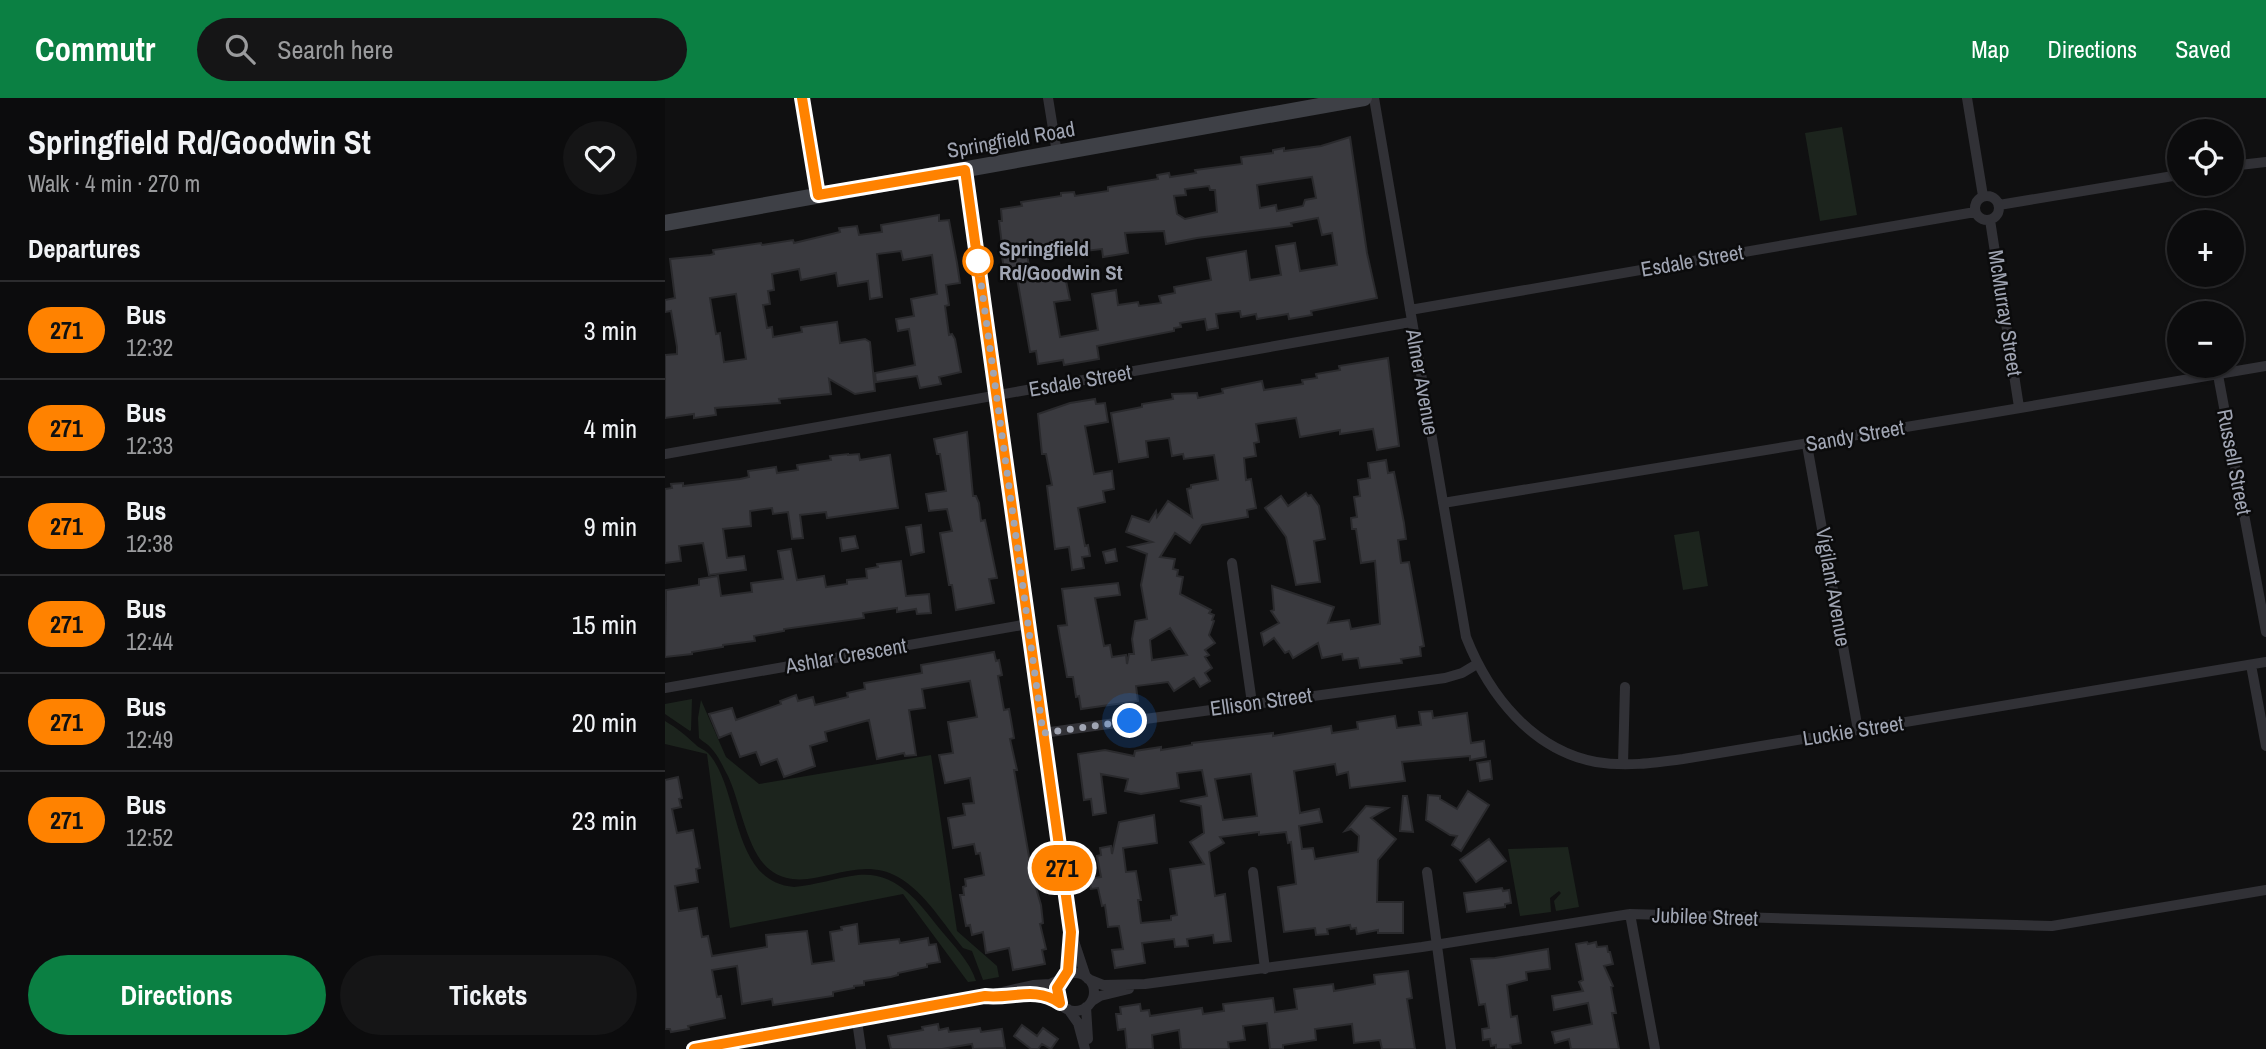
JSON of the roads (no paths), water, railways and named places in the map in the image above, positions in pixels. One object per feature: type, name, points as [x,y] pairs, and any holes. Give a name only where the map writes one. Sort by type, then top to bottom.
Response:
[{"type":"main road","name":"Springfield Road","points":[[665,223],[965,170],[1321,102],[1364,98]]},
{"type":"street","points":[[802,98],[818,195]]},
{"type":"street","points":[[1048,98],[1057,153]]},
{"type":"street","name":"Almer Avenue","points":[[1374,98],[1466,637],[1477,664]]},
{"type":"street","points":[[1967,98],[1983,196]]},
{"type":"street","points":[[2244,165],[2266,162]]},
{"type":"street","points":[[965,170],[1071,932],[1079,962],[1094,990],[1085,1013],[1087,1049]]},
{"type":"street","points":[[1999,205],[2167,177]]},
{"type":"street","points":[[1983,196],[1991,197],[1999,205],[1999,213],[1990,220],[1983,220],[1975,212],[1975,204],[1983,196]]},
{"type":"street","name":"Esdale Street","points":[[665,454],[996,396],[1975,212]]},
{"type":"street","name":"McMurray Street","points":[[1990,220],[2019,407]]},
{"type":"street","name":"Sandy Street","points":[[2244,370],[2266,366]]},
{"type":"street","name":"Sandy Street","points":[[1443,503],[1807,445],[2199,378]]},
{"type":"street","name":"Russell Street","points":[[2219,378],[2266,632]]},
{"type":"street","name":"Vigilant Avenue","points":[[1807,445],[1858,730]]},
{"type":"street","points":[[1232,563],[1252,703]]},
{"type":"street","name":"Ashlar Crescent","points":[[665,688],[1028,624]]},
{"type":"street","name":"Luckie Street","points":[[1477,664],[1518,720],[1535,736],[1567,755],[1597,762],[1623,764],[1683,760],[2266,662]]},
{"type":"street","name":"Ellison Street","points":[[1043,733],[1445,678],[1462,673],[1477,664]]},
{"type":"street","points":[[2251,665],[2266,746]]},
{"type":"street","points":[[1623,764],[1625,687]]},
{"type":"street","points":[[1253,872],[1265,969]]},
{"type":"street","points":[[1427,872],[1451,1049]]},
{"type":"street","name":"Jubilee Street","points":[[1087,978],[1103,985],[1145,984],[1438,945],[1630,915],[2052,926],[2266,890]]},
{"type":"street","points":[[1630,915],[1655,1049]]},
{"type":"street","points":[[1071,932],[1068,971],[1057,988],[1064,1006],[1080,1028],[1087,1049]]},
{"type":"street","points":[[694,1049],[1050,984],[1076,974],[1087,978]]},
{"type":"street","name":"Jubilee Street","points":[[1089,1004],[1100,996],[1145,984]]},
{"type":"street","points":[[985,996],[1034,993],[1051,997],[1077,1011],[1089,1004]]},
{"type":"street","points":[[857,1021],[861,1049]]},
{"type":"place","name":"Springfield Rd/Goodwin St","points":[[978,261]]}]
